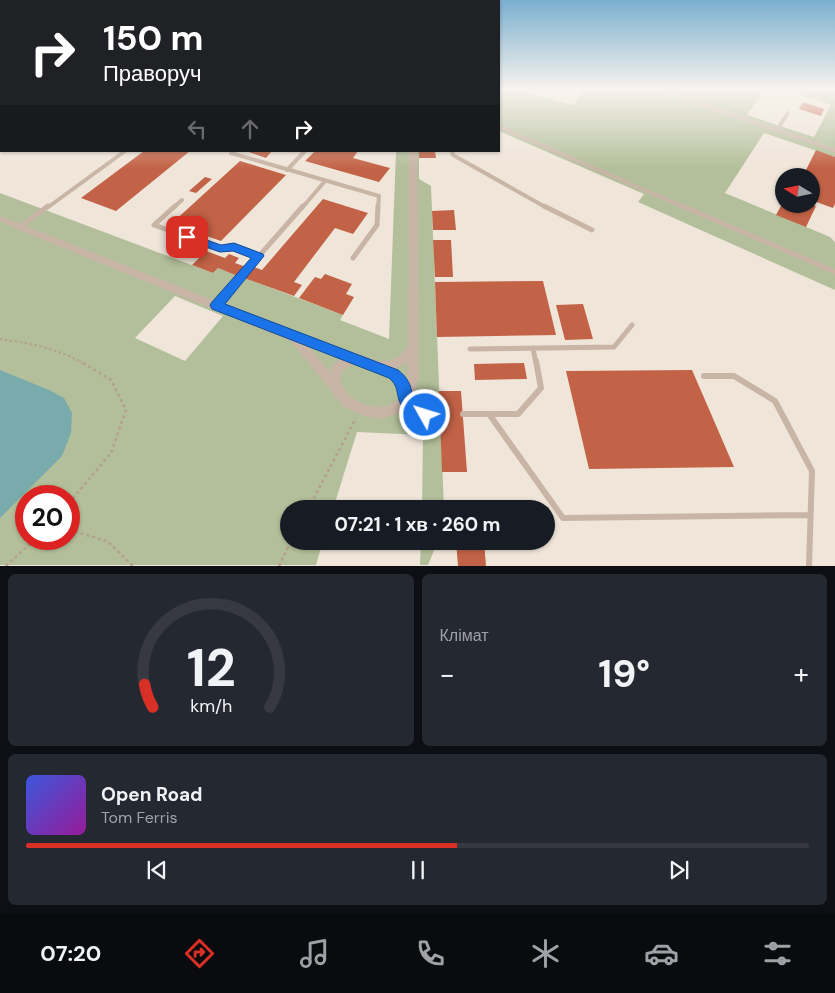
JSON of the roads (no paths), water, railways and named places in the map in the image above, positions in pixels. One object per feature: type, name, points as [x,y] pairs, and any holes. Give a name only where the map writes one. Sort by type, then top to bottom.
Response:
[{"type":"street","points":[[294,337],[348,403],[360,410],[380,413],[397,407],[410,393],[413,377],[414,347],[413,152]]},
{"type":"street","points":[[0,219],[294,337],[394,374],[401,381],[405,390],[405,400]]},
{"type":"street","points":[[374,366],[391,366],[398,363],[414,347]]},
{"type":"street","points":[[335,388],[335,371],[344,362],[355,359]]},
{"type":"lane","points":[[734,115],[835,150]]},
{"type":"lane","points":[[777,130],[786,115]]},
{"type":"lane","points":[[500,127],[835,272]]},
{"type":"lane","points":[[20,227],[124,152]]},
{"type":"lane","points":[[287,170],[304,152]]},
{"type":"lane","points":[[452,152],[453,155],[461,160],[533,201],[592,230]]},
{"type":"lane","points":[[231,153],[379,196],[377,224],[353,258]]},
{"type":"lane","points":[[216,305],[325,181]]},
{"type":"lane","points":[[182,200],[154,225],[220,248],[234,247],[259,256]]},
{"type":"lane","points":[[470,348],[614,347],[632,325]]},
{"type":"lane","points":[[462,414],[518,414],[541,388],[533,348]]},
{"type":"lane","points":[[704,376],[734,376],[775,401],[812,471],[809,566]]},
{"type":"lane","points":[[405,400],[425,415],[440,414]]},
{"type":"lane","points":[[489,414],[563,518],[810,515]]},
{"type":"water","points":[[0,370],[64,398],[72,413],[71,433],[62,456],[33,485],[15,485],[15,503],[0,518]]}]
